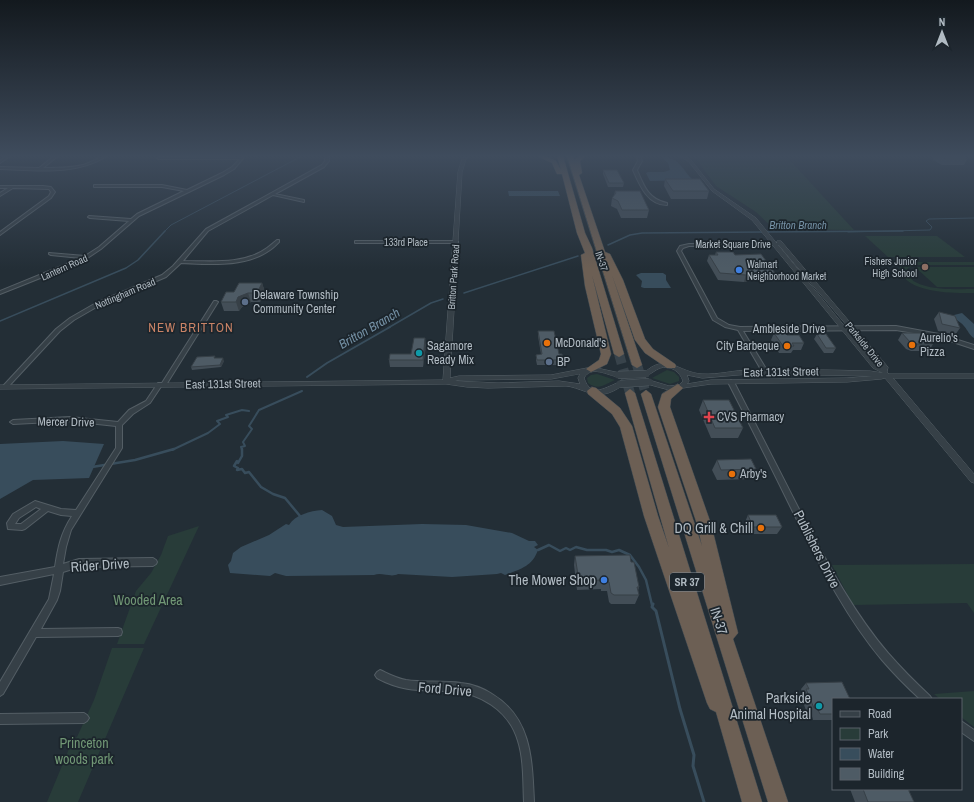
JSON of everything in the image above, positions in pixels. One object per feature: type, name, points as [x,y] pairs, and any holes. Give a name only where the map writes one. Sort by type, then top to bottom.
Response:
[{"type":"highway","points":[[567,193],[576,218]]},
{"type":"highway","name":"IN-37","points":[[570,193],[581,233],[588,248],[619,354]]},
{"type":"highway","name":"IN-37","points":[[581,193],[636,365]]},
{"type":"highway","points":[[584,193],[584,203]]},
{"type":"highway","points":[[591,225],[619,280],[640,340],[649,351],[674,367]]},
{"type":"highway","points":[[581,233],[589,286],[606,354],[604,362],[589,370]]},
{"type":"highway","name":"IN-37","points":[[625,388],[752,802]]},
{"type":"highway","name":"IN-37","points":[[647,388],[739,683],[778,802]]},
{"type":"highway","points":[[680,388],[667,395],[664,401],[664,407],[704,524],[726,616],[739,683]]},
{"type":"highway","points":[[590,390],[616,411],[626,426],[651,516],[707,681],[743,772]]},
{"type":"street","points":[[0,234],[52,193]]},
{"type":"street","name":"Lantern Road","points":[[0,293],[86,257],[100,248],[130,220],[183,193]]},
{"type":"street","name":"Britton Park Road","points":[[446,382],[459,193]]},
{"type":"street","points":[[648,193],[656,202],[666,204]]},
{"type":"street","name":"Parkside Drive","points":[[718,193],[744,210],[767,232],[885,367],[886,374]]},
{"type":"street","name":"Parkside Drive","points":[[724,193],[752,212],[767,232]]},
{"type":"street","points":[[272,194],[303,201]]},
{"type":"street","name":"Nottingham Road","points":[[3,386],[68,321],[98,304],[158,280],[180,262],[205,231],[272,194]]},
{"type":"street","points":[[90,217],[130,220]]},
{"type":"street","points":[[180,262],[229,262],[244,259],[266,252],[278,241]]},
{"type":"street","name":"133rd Place","points":[[356,242],[456,242]]},
{"type":"street","name":"Parkside Drive","points":[[778,244],[875,367],[886,374],[974,480]]},
{"type":"street","name":"Market Square Drive","points":[[722,324],[715,319],[679,249],[690,245],[778,244]]},
{"type":"street","points":[[51,254],[86,257]]},
{"type":"street","points":[[0,691],[53,600],[57,590],[63,540],[78,513],[116,454],[120,442],[119,424],[131,412],[148,402],[162,384],[216,302]]},
{"type":"street","name":"Ambleside Drive","points":[[722,324],[740,329],[896,328],[913,330],[974,347]]},
{"type":"street","points":[[740,329],[765,372]]},
{"type":"street","points":[[647,388],[625,388],[606,391],[590,390],[583,384],[581,378],[589,370],[601,370],[618,375],[646,374],[659,367],[674,367],[682,372],[686,379],[684,385],[680,388]]},
{"type":"street","name":"East 131st Street","points":[[674,367],[690,374],[702,376],[765,372],[851,372],[974,376]]},
{"type":"street","name":"East 131st Street","points":[[446,382],[459,378],[551,377],[589,370]]},
{"type":"street","name":"East 131st Street","points":[[647,388],[680,388],[704,383],[854,380],[886,374]]},
{"type":"street","name":"East 131st Street","points":[[3,386],[446,382],[458,384],[513,385],[564,382],[590,390]]},
{"type":"street","name":"Publishers Drive","points":[[731,382],[828,573],[850,611],[881,654],[926,698]]},
{"type":"street","name":"Mercer Drive","points":[[13,422],[70,419],[119,424]]},
{"type":"street","points":[[47,508],[61,512],[78,513]]},
{"type":"street","name":"Rider Drive","points":[[0,581],[59,569],[79,563],[153,562]]},
{"type":"street","points":[[35,633],[118,632]]},
{"type":"street","name":"Ford Drive","points":[[380,675],[389,680],[413,686],[449,686],[473,689],[489,696],[499,704],[513,720],[522,740],[526,758],[529,802]]},
{"type":"street","points":[[0,720],[84,718]]},
{"type":"street","points":[[962,727],[974,736]]},
{"type":"green space","points":[[727,193],[820,193],[854,230],[774,229],[756,212]]},
{"type":"green space","points":[[865,236],[937,236],[965,257],[888,257]]},
{"type":"green space","points":[[893,262],[974,262],[974,265],[916,265],[908,268],[906,272],[910,278],[917,283],[926,286],[947,289],[974,289],[974,293],[944,292],[922,288],[912,284],[904,278],[899,270],[901,265],[897,265]]},
{"type":"green space","points":[[915,267],[974,267],[974,287],[937,287]]},
{"type":"green space","points":[[667,370],[674,372],[679,377],[679,381],[670,384],[652,378]]},
{"type":"green space","points":[[597,374],[615,380],[599,387],[588,383],[587,378],[591,375]]},
{"type":"green space","name":"Wooded Area","points":[[199,526],[144,644],[117,644],[136,591],[151,573],[161,555],[168,536]]},
{"type":"green space","points":[[974,564],[974,613],[967,603],[853,605],[832,565]]},
{"type":"green space","name":"Princeton woods park","points":[[112,648],[144,648],[78,802],[47,802],[73,739],[77,737],[94,700]]},
{"type":"green space","points":[[974,691],[974,727],[962,718],[962,698],[939,698],[934,694]]},
{"type":"water","points":[[508,193],[559,193],[560,196],[509,196]]},
{"type":"water","points":[[641,273],[663,273],[666,275],[666,280],[671,288],[641,287],[642,281],[636,275]]},
{"type":"water","points":[[962,313],[974,324],[974,338],[962,324],[955,319],[954,315]]},
{"type":"water","points":[[63,441],[104,444],[89,478],[33,480],[0,499],[0,444]]},
{"type":"water","points":[[322,510],[332,516],[336,525],[343,527],[422,524],[466,525],[512,533],[529,541],[535,541],[538,545],[534,547],[538,550],[529,564],[505,575],[501,573],[452,577],[398,574],[286,576],[275,573],[270,576],[230,573],[228,565],[231,561],[233,553],[241,547],[269,535],[286,524],[289,525],[303,514]]},
{"type":"building","points":[[616,193],[641,193],[649,210],[622,210],[618,201],[612,198]]},
{"type":"building","points":[[716,252],[733,252],[735,255],[761,254],[775,273],[752,273],[753,274],[746,275],[720,273],[709,255],[718,255]]},
{"type":"building","points":[[239,283],[262,283],[257,293],[248,293],[238,297],[236,302],[221,302],[226,292],[234,292]]},
{"type":"building","points":[[939,312],[955,316],[960,328],[942,324]]},
{"type":"building","points":[[538,331],[554,331],[559,354],[562,354],[563,360],[537,360],[536,355],[542,354]]},
{"type":"building","points":[[774,333],[799,335],[804,343],[792,343],[794,346],[783,346]]},
{"type":"building","points":[[902,333],[923,333],[933,344],[915,344],[910,342]]},
{"type":"building","points":[[817,334],[826,334],[836,348],[826,348]]},
{"type":"building","points":[[414,338],[425,338],[423,360],[389,360],[390,354],[411,354]]},
{"type":"building","points":[[215,356],[214,358],[223,358],[220,365],[191,367],[197,357]]},
{"type":"building","points":[[703,400],[729,400],[743,428],[715,428]]},
{"type":"building","points":[[751,459],[756,469],[721,470],[717,460]]},
{"type":"building","points":[[748,515],[776,515],[782,527],[753,527]]},
{"type":"building","name":"The Mower Shop","points":[[630,555],[631,562],[634,562],[639,595],[614,595],[611,593],[609,582],[603,582],[603,580],[579,581],[575,556]]},
{"type":"building","name":"Parkside Animal Hospital","points":[[842,682],[850,698],[832,698],[832,714],[820,714],[817,708],[814,708],[806,689],[809,689],[806,683]]},
{"type":"building","points":[[863,790],[908,790],[914,802],[868,802]]},
{"type":"waterway","points":[[165,231],[171,225],[231,193]]},
{"type":"waterway","name":"Britton Branch","points":[[883,231],[930,230],[932,227],[926,221],[929,219],[974,218]]},
{"type":"waterway","points":[[0,321],[126,268],[138,260],[165,231]]},
{"type":"waterway","name":"Britton Branch","points":[[608,245],[630,235],[642,233],[883,231]]},
{"type":"waterway","name":"Britton Branch","points":[[848,232],[883,231]]},
{"type":"waterway","name":"Britton Branch","points":[[883,231],[903,231]]},
{"type":"waterway","name":"Britton Branch","points":[[464,293],[578,256]]},
{"type":"waterway","name":"Britton Branch","points":[[388,328],[431,303],[443,299]]},
{"type":"waterway","name":"Britton Branch","points":[[307,377],[327,363],[390,327]]},
{"type":"waterway","name":"Britton Branch","points":[[242,450],[241,447],[245,446],[243,442],[252,429],[249,426],[259,410],[302,391]]},
{"type":"waterway","points":[[172,450],[208,433],[220,424],[217,421],[228,417],[226,415],[242,410],[249,411]]},
{"type":"waterway","points":[[92,467],[135,460],[174,449]]},
{"type":"waterway","points":[[242,450],[242,456],[238,463],[237,461],[234,466],[238,468],[237,470],[242,469],[245,473],[249,472],[261,487],[273,494],[285,498],[300,516]]},
{"type":"waterway","points":[[538,550],[549,545],[560,551],[566,548],[570,550],[576,547],[587,550],[606,550],[612,552],[619,550],[630,555],[646,580],[652,605]]},
{"type":"waterway","points":[[653,604],[652,607],[656,611],[680,709],[694,755],[693,766],[704,802]]},
{"type":"tunnel","points":[[619,354],[630,393]]},
{"type":"tunnel","points":[[637,365],[646,394]]},
{"type":"place","name":"Fishers Junior High School","points":[[925,267]]},
{"type":"place","name":"Walmart Neighborhood Market","points":[[739,270]]},
{"type":"place","name":"Delaware Township Community Center","points":[[245,302]]},
{"type":"place","name":"McDonald's","points":[[547,343]]},
{"type":"place","name":"Aurelio's Pizza","points":[[912,345]]},
{"type":"place","name":"City Barbeque","points":[[787,346]]},
{"type":"place","name":"Sagamore Ready Mix","points":[[419,353]]},
{"type":"place","name":"BP","points":[[549,362]]},
{"type":"place","name":"CVS Pharmacy","points":[[709,417]]},
{"type":"place","name":"Arby's","points":[[732,474]]},
{"type":"place","name":"DQ Grill & Chill","points":[[761,528]]},
{"type":"place","name":"The Mower Shop","points":[[604,580]]},
{"type":"place","name":"Parkside Animal Hospital","points":[[819,706]]},
{"type":"district","name":"NEW BRITTON","points":[[191,327]]}]
